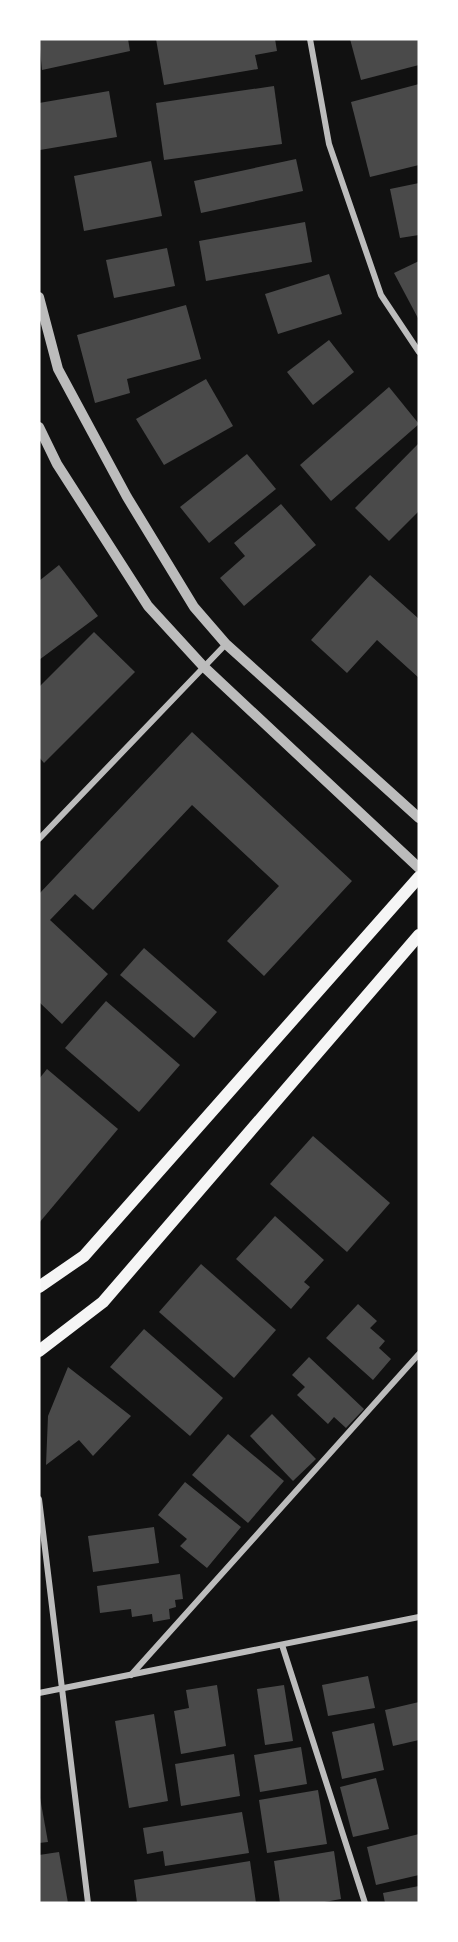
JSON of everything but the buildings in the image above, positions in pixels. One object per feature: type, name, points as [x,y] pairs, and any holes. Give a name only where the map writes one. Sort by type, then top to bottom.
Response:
[{"type":"main road","points":[[39,1287],[84,1256],[419,877]]},
{"type":"main road","points":[[39,1351],[103,1302],[419,935]]},
{"type":"street","points":[[310,39],[329,144],[381,295],[419,352]]},
{"type":"street","points":[[39,297],[58,369],[127,497],[194,607],[226,644],[419,818]]},
{"type":"street","points":[[39,427],[57,464],[147,606],[203,666],[419,868]]},
{"type":"street","points":[[39,838],[226,644]]},
{"type":"street","points":[[130,1675],[419,1354]]},
{"type":"street","points":[[39,1499],[88,1903]]},
{"type":"street","points":[[39,1693],[419,1617]]},
{"type":"street","points":[[282,1644],[365,1903]]}]
